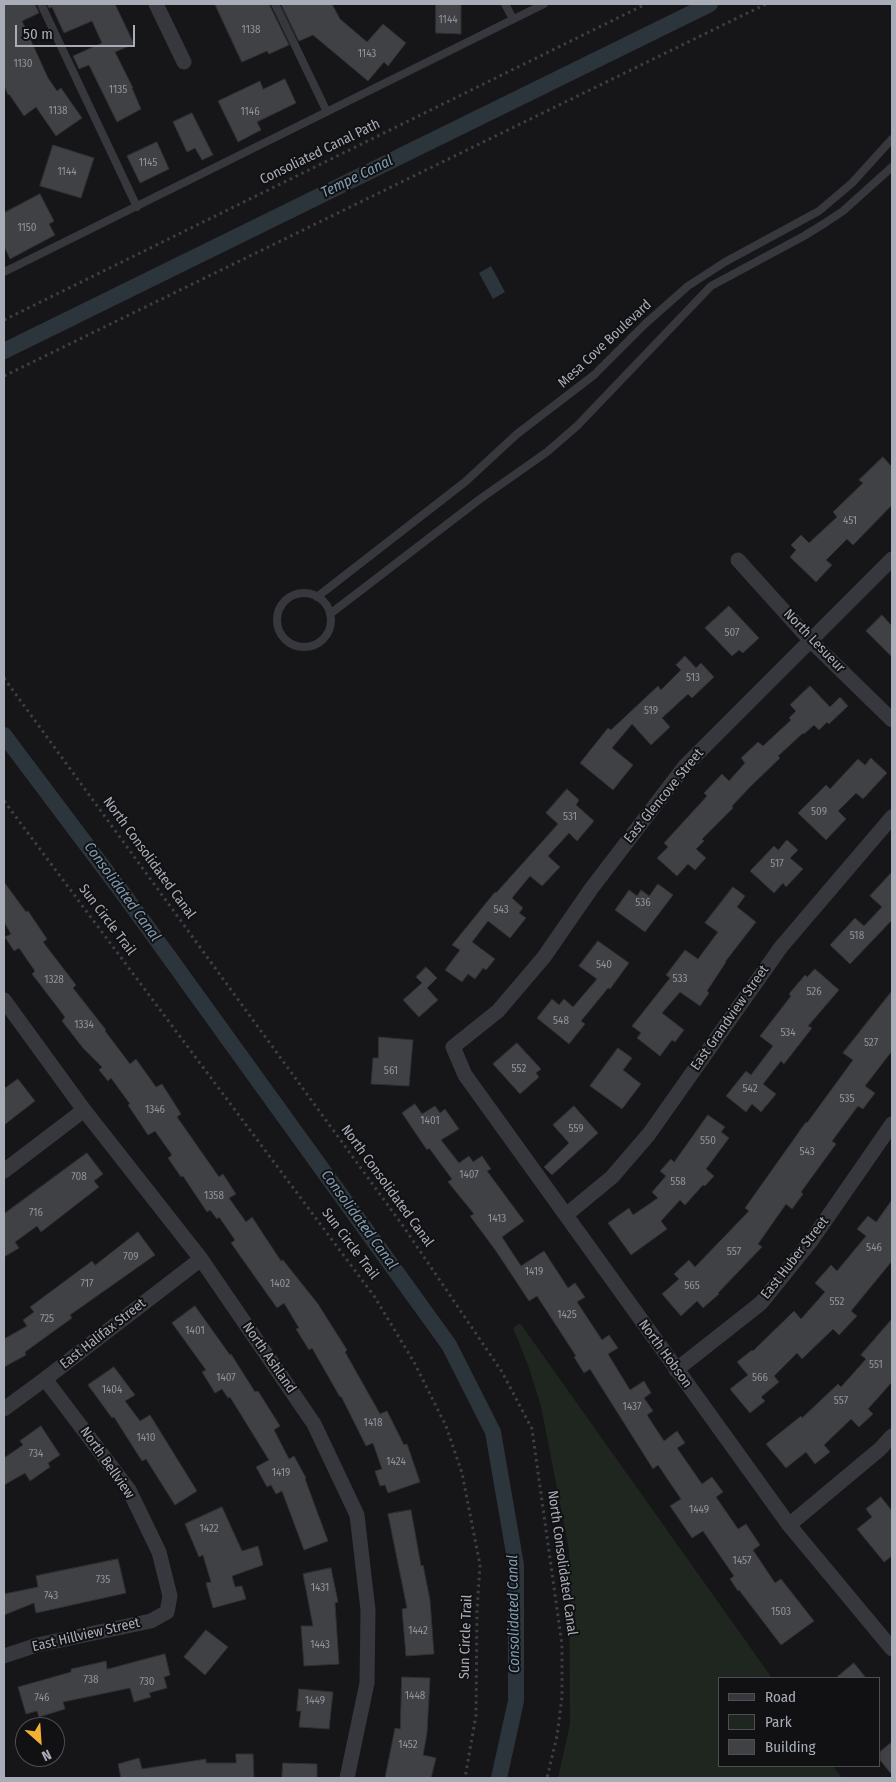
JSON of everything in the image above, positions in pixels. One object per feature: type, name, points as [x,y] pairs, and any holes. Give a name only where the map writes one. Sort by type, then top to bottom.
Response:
[{"type":"street","points":[[156,4],[184,62]]},
{"type":"street","name":"East Glencove Street","points":[[453,1048],[498,1011],[544,957],[591,889],[685,766],[892,559]]},
{"type":"street","name":"North Lesueur","points":[[738,560],[811,641],[892,720]]},
{"type":"street","name":"East Grandview Street","points":[[566,1215],[612,1176],[649,1134],[780,947],[892,817]]},
{"type":"street","name":"North Ashland","points":[[4,1000],[84,1110],[201,1259],[314,1424],[357,1515],[368,1610],[368,1683],[347,1778]]},
{"type":"street","name":"North Hobson","points":[[453,1048],[465,1075],[789,1525],[892,1649]]},
{"type":"street","points":[[4,1171],[84,1110]]},
{"type":"street","name":"East Huber Street","points":[[676,1370],[760,1303],[811,1241],[892,1124]]},
{"type":"street","name":"East Halifax Street","points":[[4,1409],[201,1259]]},
{"type":"street","name":"North Bellview","points":[[45,1379],[129,1490],[160,1552],[170,1596],[167,1612]]},
{"type":"street","points":[[789,1525],[880,1449],[892,1436]]},
{"type":"street","name":"East Hillview Street","points":[[4,1656],[37,1645],[151,1621],[167,1612]]},
{"type":"lane","points":[[41,4],[137,207]]},
{"type":"lane","points":[[274,4],[327,112]]},
{"type":"lane","points":[[506,4],[513,19]]},
{"type":"lane","points":[[4,272],[544,4]]},
{"type":"lane","name":"Mesa Cove Boulevard","points":[[317,597],[465,482],[517,434],[594,375],[645,324],[688,286],[725,262],[819,211],[852,183],[892,140]]},
{"type":"lane","points":[[330,614],[578,426],[711,286],[825,223],[843,210],[892,167]]},
{"type":"lane","points":[[305,593],[317,597],[326,605],[330,614],[331,622],[328,631],[323,639],[307,647],[289,643],[282,637],[276,620],[282,604],[296,594],[305,593]]},
{"type":"path","name":"Consoliated Canal Path","points":[[4,320],[646,4]]},
{"type":"path","points":[[4,376],[766,4]]},
{"type":"path","name":"North Consolidated Canal","points":[[4,678],[402,1226],[502,1372],[532,1429],[562,1645],[562,1697],[557,1736],[547,1778]]},
{"type":"path","name":"Sun Circle Trail","points":[[4,801],[374,1296],[414,1362],[446,1426],[462,1473],[480,1565],[477,1611],[476,1714],[465,1778]]},
{"type":"green space","points":[[520,1323],[771,1677],[718,1677],[718,1767],[834,1767],[842,1778],[558,1778],[570,1724],[569,1550],[541,1406],[528,1365],[513,1328]]},
{"type":"shaded area","points":[[491,266],[505,292],[493,299],[479,273]]},
{"type":"building","points":[[4,4],[35,4],[39,13],[22,21],[48,78],[57,91],[61,88],[82,118],[56,136],[36,107],[24,116],[8,95],[4,85]]},
{"type":"building","points":[[47,4],[115,4],[134,44],[115,52],[141,109],[117,122],[89,65],[79,69],[73,56],[102,43],[92,21],[64,33],[52,7],[49,8]]},
{"type":"building","points":[[215,4],[269,4],[289,45],[269,54],[267,51],[242,62]]},
{"type":"building","points":[[281,4],[332,4],[340,19],[367,42],[383,24],[406,43],[388,66],[384,62],[368,81],[313,35],[299,41]]},
{"type":"building","points":[[436,4],[461,4],[461,34],[436,33]]},
{"type":"building","points":[[285,79],[296,103],[257,122],[261,130],[238,142],[218,101],[260,81],[263,89]]},
{"type":"building","points":[[192,113],[213,155],[202,160],[195,148],[187,152],[173,122]]},
{"type":"building","points":[[157,142],[169,169],[140,183],[127,156]]},
{"type":"building","points":[[53,145],[94,158],[81,198],[40,186]]},
{"type":"building","points":[[40,194],[54,221],[49,224],[55,235],[10,259],[4,246],[4,213]]},
{"type":"building","points":[[883,457],[892,467],[892,505],[853,545],[847,539],[826,560],[832,565],[816,582],[790,557],[796,550],[791,545],[801,535],[809,543],[837,517],[833,512],[863,483],[859,480]]},
{"type":"building","points":[[729,606],[759,638],[743,653],[739,650],[732,656],[705,628]]},
{"type":"building","points":[[882,615],[892,626],[892,657],[866,631]]},
{"type":"building","points":[[685,656],[696,668],[701,663],[714,677],[692,698],[688,694],[662,718],[670,727],[651,745],[632,724],[612,748],[633,765],[613,790],[580,763],[608,728],[611,730],[658,686],[661,690],[681,670],[676,665]]},
{"type":"building","points":[[810,686],[830,707],[840,697],[848,706],[829,724],[827,722],[819,730],[814,725],[778,756],[780,758],[702,839],[704,841],[696,849],[706,858],[695,870],[688,864],[677,876],[657,858],[668,847],[664,843],[707,796],[704,793],[722,774],[729,781],[745,763],[741,758],[758,742],[763,746],[791,720],[789,718],[796,711],[790,705]]},
{"type":"building","points":[[871,758],[887,773],[863,799],[856,793],[838,811],[846,819],[826,840],[798,813],[826,785],[830,789],[858,759],[865,765]]},
{"type":"building","points":[[567,789],[579,800],[576,805],[594,821],[577,841],[569,833],[548,856],[560,867],[542,886],[530,876],[512,898],[523,908],[519,913],[526,918],[510,938],[488,921],[472,942],[495,959],[486,970],[483,968],[475,979],[468,974],[462,982],[445,970],[460,950],[452,945],[495,892],[558,824],[546,813]]},
{"type":"building","points":[[787,840],[798,850],[790,858],[803,869],[786,887],[783,883],[774,893],[750,871],[774,846],[778,850]]},
{"type":"building","points":[[892,872],[892,920],[850,964],[830,945],[855,918],[864,926],[882,907],[870,896]]},
{"type":"building","points":[[4,882],[26,912],[28,911],[47,939],[43,942],[76,985],[73,988],[130,1064],[136,1059],[156,1087],[162,1084],[181,1114],[177,1117],[219,1177],[223,1174],[236,1194],[229,1198],[246,1222],[252,1217],[281,1261],[283,1260],[318,1304],[347,1350],[345,1352],[380,1414],[387,1411],[404,1445],[407,1444],[420,1482],[388,1493],[385,1485],[380,1486],[375,1471],[382,1469],[373,1443],[366,1446],[341,1396],[312,1348],[309,1350],[296,1329],[299,1328],[284,1303],[277,1308],[231,1243],[235,1240],[219,1217],[217,1219],[210,1210],[207,1212],[183,1176],[181,1177],[168,1158],[172,1155],[155,1131],[148,1135],[128,1105],[130,1104],[111,1078],[108,1081],[99,1070],[102,1067],[83,1048],[62,1021],[65,1017],[32,974],[35,971],[19,948],[14,951],[5,937],[11,934],[4,922]]},
{"type":"building","points":[[658,884],[673,895],[645,932],[615,910],[629,890],[637,896],[641,890],[649,896]]},
{"type":"building","points":[[733,887],[745,896],[737,907],[756,922],[725,962],[700,1006],[680,992],[662,1013],[684,1030],[675,1042],[672,1040],[660,1056],[637,1038],[641,1033],[632,1026],[670,978],[666,975],[685,950],[698,959],[718,932],[705,923]]},
{"type":"building","points":[[598,941],[629,963],[610,989],[608,988],[581,1021],[585,1024],[569,1044],[537,1018],[552,999],[559,1005],[564,999],[573,1007],[597,979],[579,966]]},
{"type":"building","points":[[426,967],[437,978],[427,988],[438,1000],[419,1017],[403,1000],[422,983],[416,977]]},
{"type":"building","points":[[815,969],[839,990],[808,1026],[812,1028],[784,1064],[781,1061],[763,1084],[776,1094],[761,1112],[752,1104],[746,1112],[726,1096],[746,1071],[751,1075],[773,1046],[760,1036],[791,996],[789,994],[805,975],[807,977]]},
{"type":"building","points":[[892,991],[892,1051],[865,1086],[875,1093],[863,1109],[858,1106],[832,1141],[836,1144],[801,1192],[803,1194],[792,1209],[786,1204],[758,1244],[762,1247],[719,1294],[703,1308],[697,1301],[681,1316],[662,1294],[679,1279],[674,1274],[689,1260],[695,1267],[749,1211],[745,1208],[853,1060],[843,1053]]},
{"type":"building","points":[[379,1037],[413,1040],[409,1086],[371,1084],[373,1058],[378,1058]]},
{"type":"building","points":[[517,1043],[541,1069],[536,1073],[539,1077],[520,1094],[493,1064]]},
{"type":"building","points":[[618,1048],[632,1058],[623,1070],[641,1084],[622,1109],[590,1086]]},
{"type":"building","points":[[18,1079],[35,1101],[4,1125],[4,1089]]},
{"type":"building","points":[[415,1104],[422,1114],[435,1106],[440,1113],[445,1109],[459,1129],[441,1140],[459,1163],[469,1156],[473,1162],[482,1156],[491,1169],[487,1171],[524,1221],[502,1237],[521,1266],[544,1251],[568,1288],[575,1283],[585,1297],[577,1302],[602,1340],[609,1335],[618,1348],[608,1354],[630,1390],[644,1381],[651,1393],[644,1398],[653,1411],[647,1415],[664,1441],[677,1431],[685,1443],[677,1448],[702,1484],[712,1477],[723,1492],[716,1497],[738,1529],[746,1524],[760,1545],[753,1550],[775,1583],[781,1579],[814,1621],[781,1645],[738,1591],[730,1579],[734,1576],[703,1531],[692,1538],[670,1506],[681,1499],[658,1465],[653,1469],[590,1369],[584,1373],[574,1357],[576,1356],[537,1296],[529,1301],[470,1216],[474,1214],[448,1182],[452,1179],[429,1148],[427,1150],[402,1113]]},
{"type":"building","points":[[574,1106],[598,1133],[552,1175],[544,1167],[569,1143],[553,1125]]},
{"type":"building","points":[[708,1115],[725,1127],[721,1132],[729,1138],[706,1169],[714,1176],[685,1205],[680,1200],[661,1221],[667,1229],[631,1255],[608,1223],[629,1208],[633,1215],[658,1198],[652,1192],[666,1176],[660,1171],[671,1159],[674,1162]]},
{"type":"building","points":[[87,1153],[103,1174],[94,1181],[99,1187],[41,1232],[37,1226],[15,1242],[19,1248],[4,1257],[4,1214]]},
{"type":"building","points":[[892,1200],[892,1261],[851,1311],[857,1316],[839,1335],[833,1329],[802,1359],[797,1353],[774,1376],[779,1382],[761,1397],[765,1401],[750,1413],[730,1389],[748,1375],[737,1362],[753,1351],[794,1311],[801,1319],[825,1292],[815,1283],[831,1265],[837,1271],[866,1236],[857,1229],[868,1216],[876,1222]]},
{"type":"building","points":[[138,1232],[155,1255],[70,1315],[72,1318],[25,1352],[26,1355],[4,1367],[4,1339],[27,1326],[23,1320],[34,1312],[30,1307],[92,1261],[95,1265]]},
{"type":"building","points":[[195,1306],[231,1354],[255,1392],[258,1391],[280,1426],[274,1430],[289,1459],[294,1456],[306,1478],[328,1541],[304,1550],[282,1491],[276,1494],[271,1485],[267,1487],[256,1467],[269,1460],[230,1397],[228,1398],[222,1389],[215,1393],[202,1372],[206,1370],[172,1323]]},
{"type":"building","points":[[892,1319],[892,1382],[868,1409],[873,1414],[859,1427],[851,1419],[824,1445],[830,1452],[815,1464],[806,1452],[786,1468],[766,1444],[801,1416],[802,1418],[838,1384],[841,1387],[866,1359],[861,1355]]},
{"type":"building","points":[[114,1367],[135,1395],[125,1401],[140,1421],[150,1415],[197,1491],[175,1505],[146,1459],[142,1461],[114,1417],[112,1418],[88,1385]]},
{"type":"building","points":[[41,1426],[60,1455],[48,1463],[50,1467],[30,1481],[25,1473],[4,1485],[4,1458],[23,1445],[20,1441]]},
{"type":"building","points":[[881,1497],[892,1511],[892,1556],[884,1562],[857,1529],[872,1517],[866,1509]]},
{"type":"building","points":[[222,1507],[242,1551],[258,1546],[263,1565],[232,1576],[235,1587],[242,1586],[246,1599],[213,1608],[206,1583],[211,1582],[203,1555],[199,1557],[185,1524]]},
{"type":"building","points":[[411,1510],[421,1566],[423,1565],[430,1600],[434,1654],[406,1656],[402,1609],[407,1608],[388,1514]]},
{"type":"building","points":[[118,1559],[126,1593],[36,1613],[34,1603],[4,1615],[4,1594],[38,1587],[36,1576]]},
{"type":"building","points":[[331,1568],[338,1602],[335,1603],[339,1664],[304,1666],[301,1626],[313,1626],[303,1574]]},
{"type":"building","points":[[206,1630],[228,1647],[205,1675],[184,1657]]},
{"type":"building","points":[[165,1654],[170,1675],[164,1677],[167,1688],[149,1693],[151,1697],[134,1702],[130,1688],[63,1702],[65,1709],[39,1717],[37,1711],[26,1714],[18,1687],[71,1672],[71,1669],[106,1661],[107,1669]]},
{"type":"building","points":[[854,1663],[865,1677],[837,1677]]},
{"type":"building","points":[[402,1677],[430,1678],[427,1733],[423,1755],[436,1758],[431,1778],[385,1778],[395,1728],[400,1729]]},
{"type":"building","points":[[299,1689],[333,1692],[329,1729],[299,1727],[301,1711],[297,1711]]},
{"type":"building","points":[[892,1742],[892,1775],[881,1761],[881,1751]]},
{"type":"building","points":[[236,1754],[253,1754],[254,1778],[121,1778],[118,1764],[139,1758],[142,1769],[206,1759],[206,1763],[236,1763]]},
{"type":"building","points":[[283,1763],[317,1764],[317,1778],[282,1778]]},
{"type":"waterway","name":"Tempe Canal","points":[[4,351],[710,4]]},
{"type":"waterway","name":"Consolidated Canal","points":[[4,735],[125,896],[449,1345],[493,1432],[516,1565],[516,1701],[499,1778]]}]
